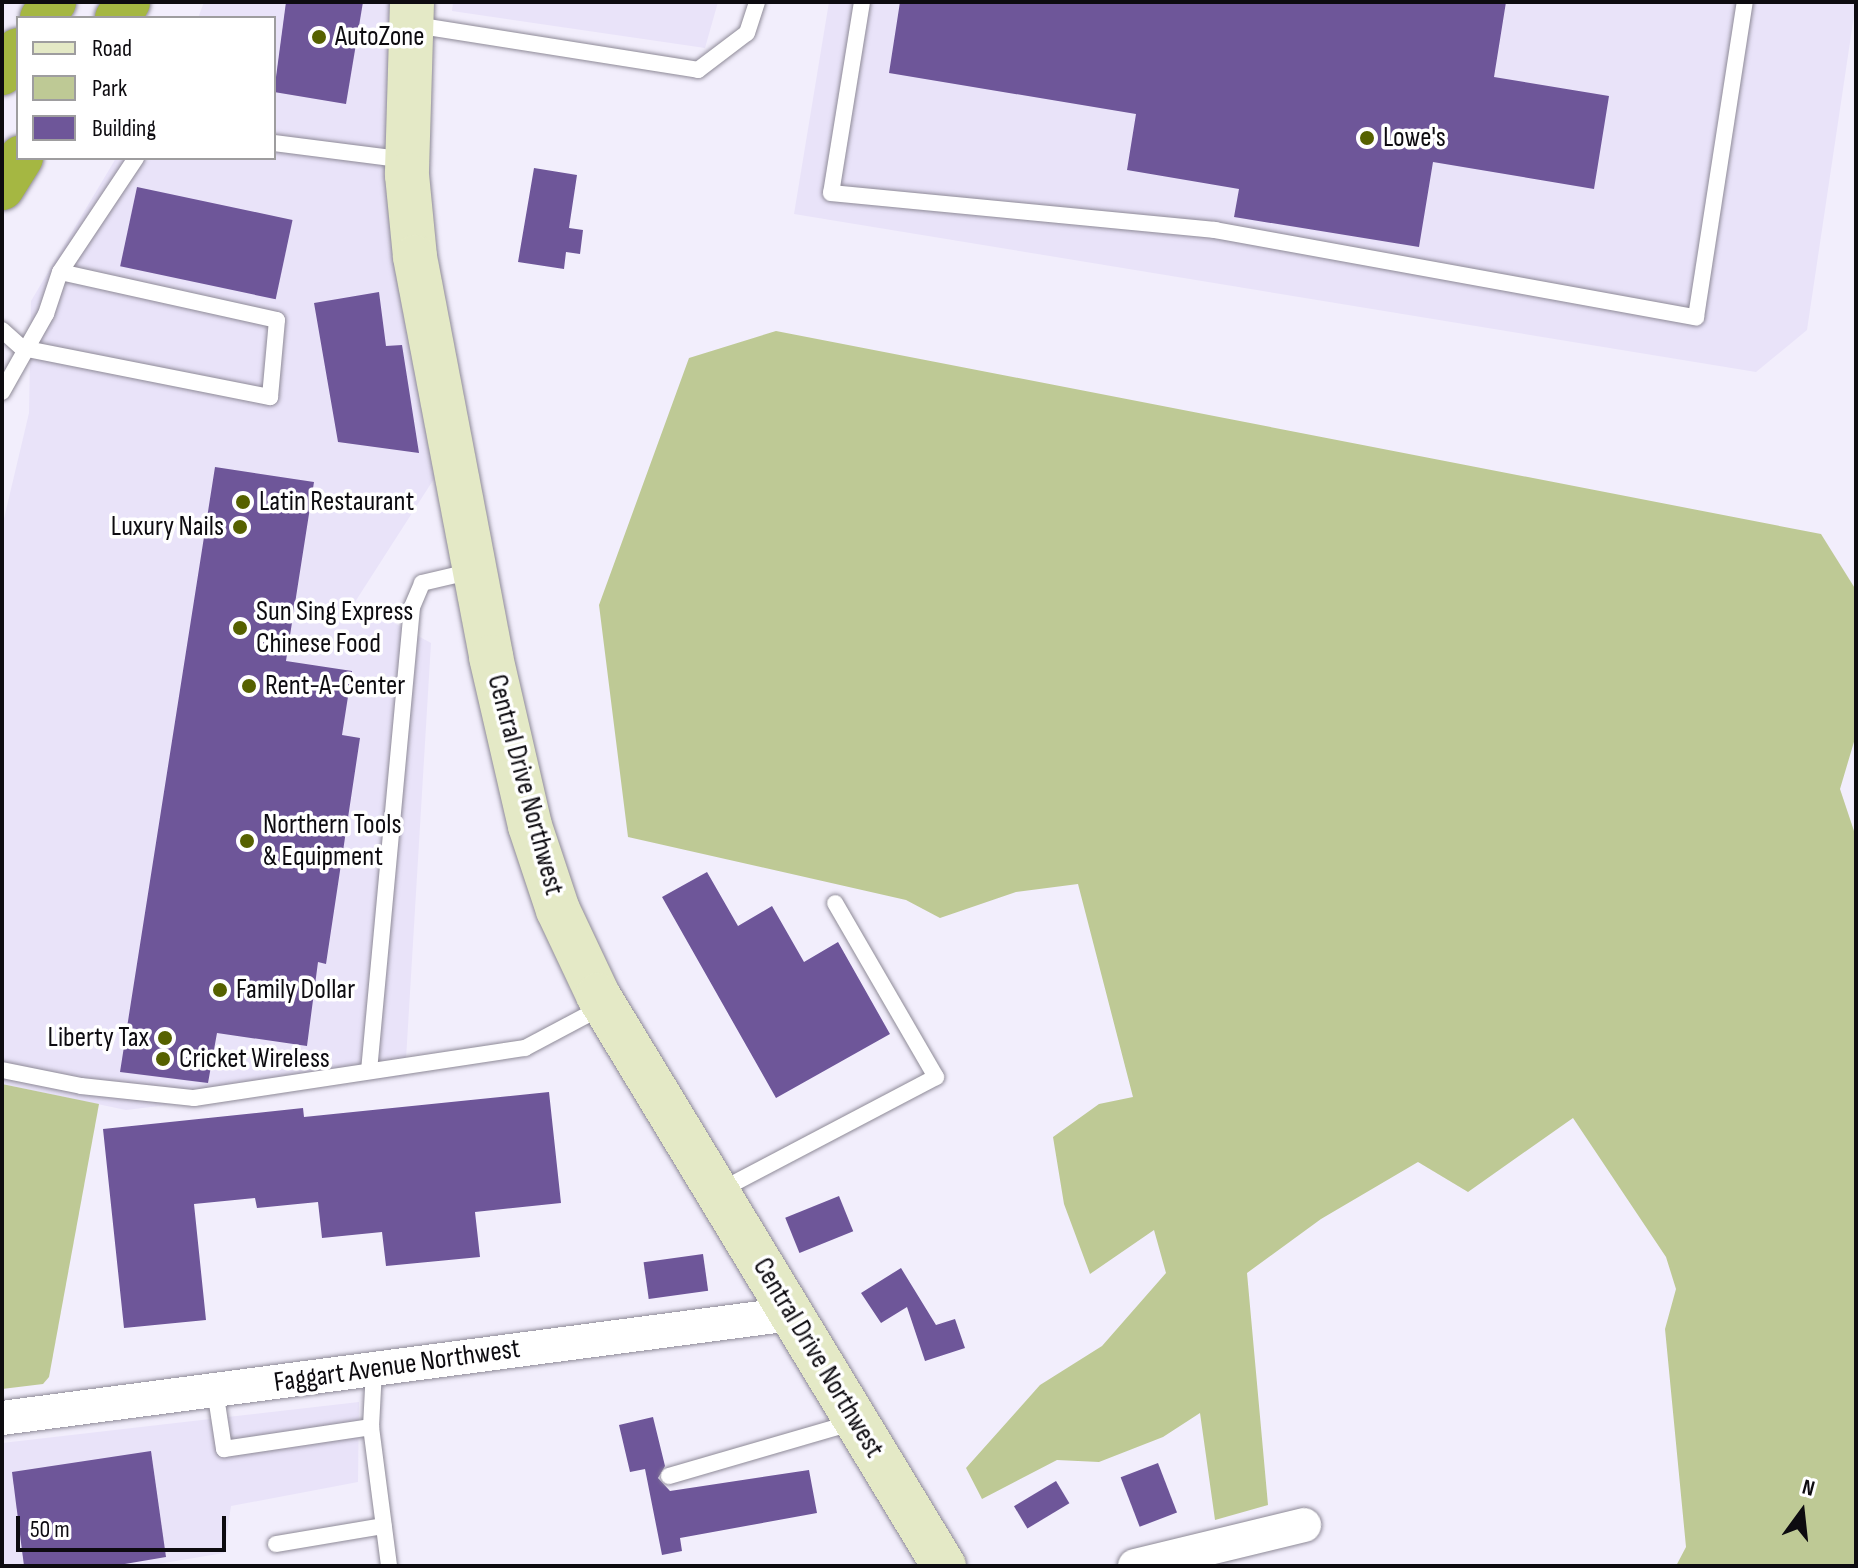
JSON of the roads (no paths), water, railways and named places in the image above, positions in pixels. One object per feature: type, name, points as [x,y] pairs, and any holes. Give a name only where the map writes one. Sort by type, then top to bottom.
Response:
[{"type":"highway","points":[[2,188],[20,160]]},
{"type":"street","name":"Central Drive Northwest","points":[[410,13],[407,160],[415,257],[475,571],[530,826],[558,910],[605,1006],[944,1566]]},
{"type":"street","name":"Faggart Avenue Northwest","points":[[2,1418],[791,1314]]},
{"type":"street","points":[[1135,1566],[1304,1525]]},
{"type":"lane","points":[[410,13],[698,70],[747,33],[757,2]]},
{"type":"lane","points":[[862,2],[831,193],[1215,230],[1696,317],[1745,2]]},
{"type":"lane","points":[[276,143],[407,160]]},
{"type":"lane","points":[[2,392],[22,348],[46,314],[60,272],[135,160]]},
{"type":"lane","points":[[2,330],[22,348],[270,397],[277,320],[60,272]]},
{"type":"lane","points":[[369,1071],[412,607],[422,583],[475,571]]},
{"type":"lane","points":[[718,1192],[936,1077],[835,903]]},
{"type":"lane","points":[[2,1070],[81,1086],[194,1098],[525,1048],[605,1006]]},
{"type":"lane","points":[[374,1369],[371,1427],[389,1566]]},
{"type":"lane","points":[[215,1390],[224,1449],[371,1427]]},
{"type":"lane","points":[[669,1476],[857,1422]]},
{"type":"lane","points":[[276,1544],[383,1526]]},
{"type":"place","name":"AutoZone","points":[[319,37]]},
{"type":"place","name":"Lowe's","points":[[1367,138]]},
{"type":"place","name":"Latin Restaurant","points":[[243,502]]},
{"type":"place","name":"Luxury Nails","points":[[240,527]]},
{"type":"place","name":"Sun Sing Express Chinese Food","points":[[240,628]]},
{"type":"place","name":"Rent-A-Center","points":[[249,686]]},
{"type":"place","name":"Northern Tools & Equipment","points":[[247,841]]},
{"type":"place","name":"Family Dollar","points":[[220,990]]},
{"type":"place","name":"Liberty Tax","points":[[165,1038]]},
{"type":"place","name":"Cricket Wireless","points":[[163,1059]]}]
